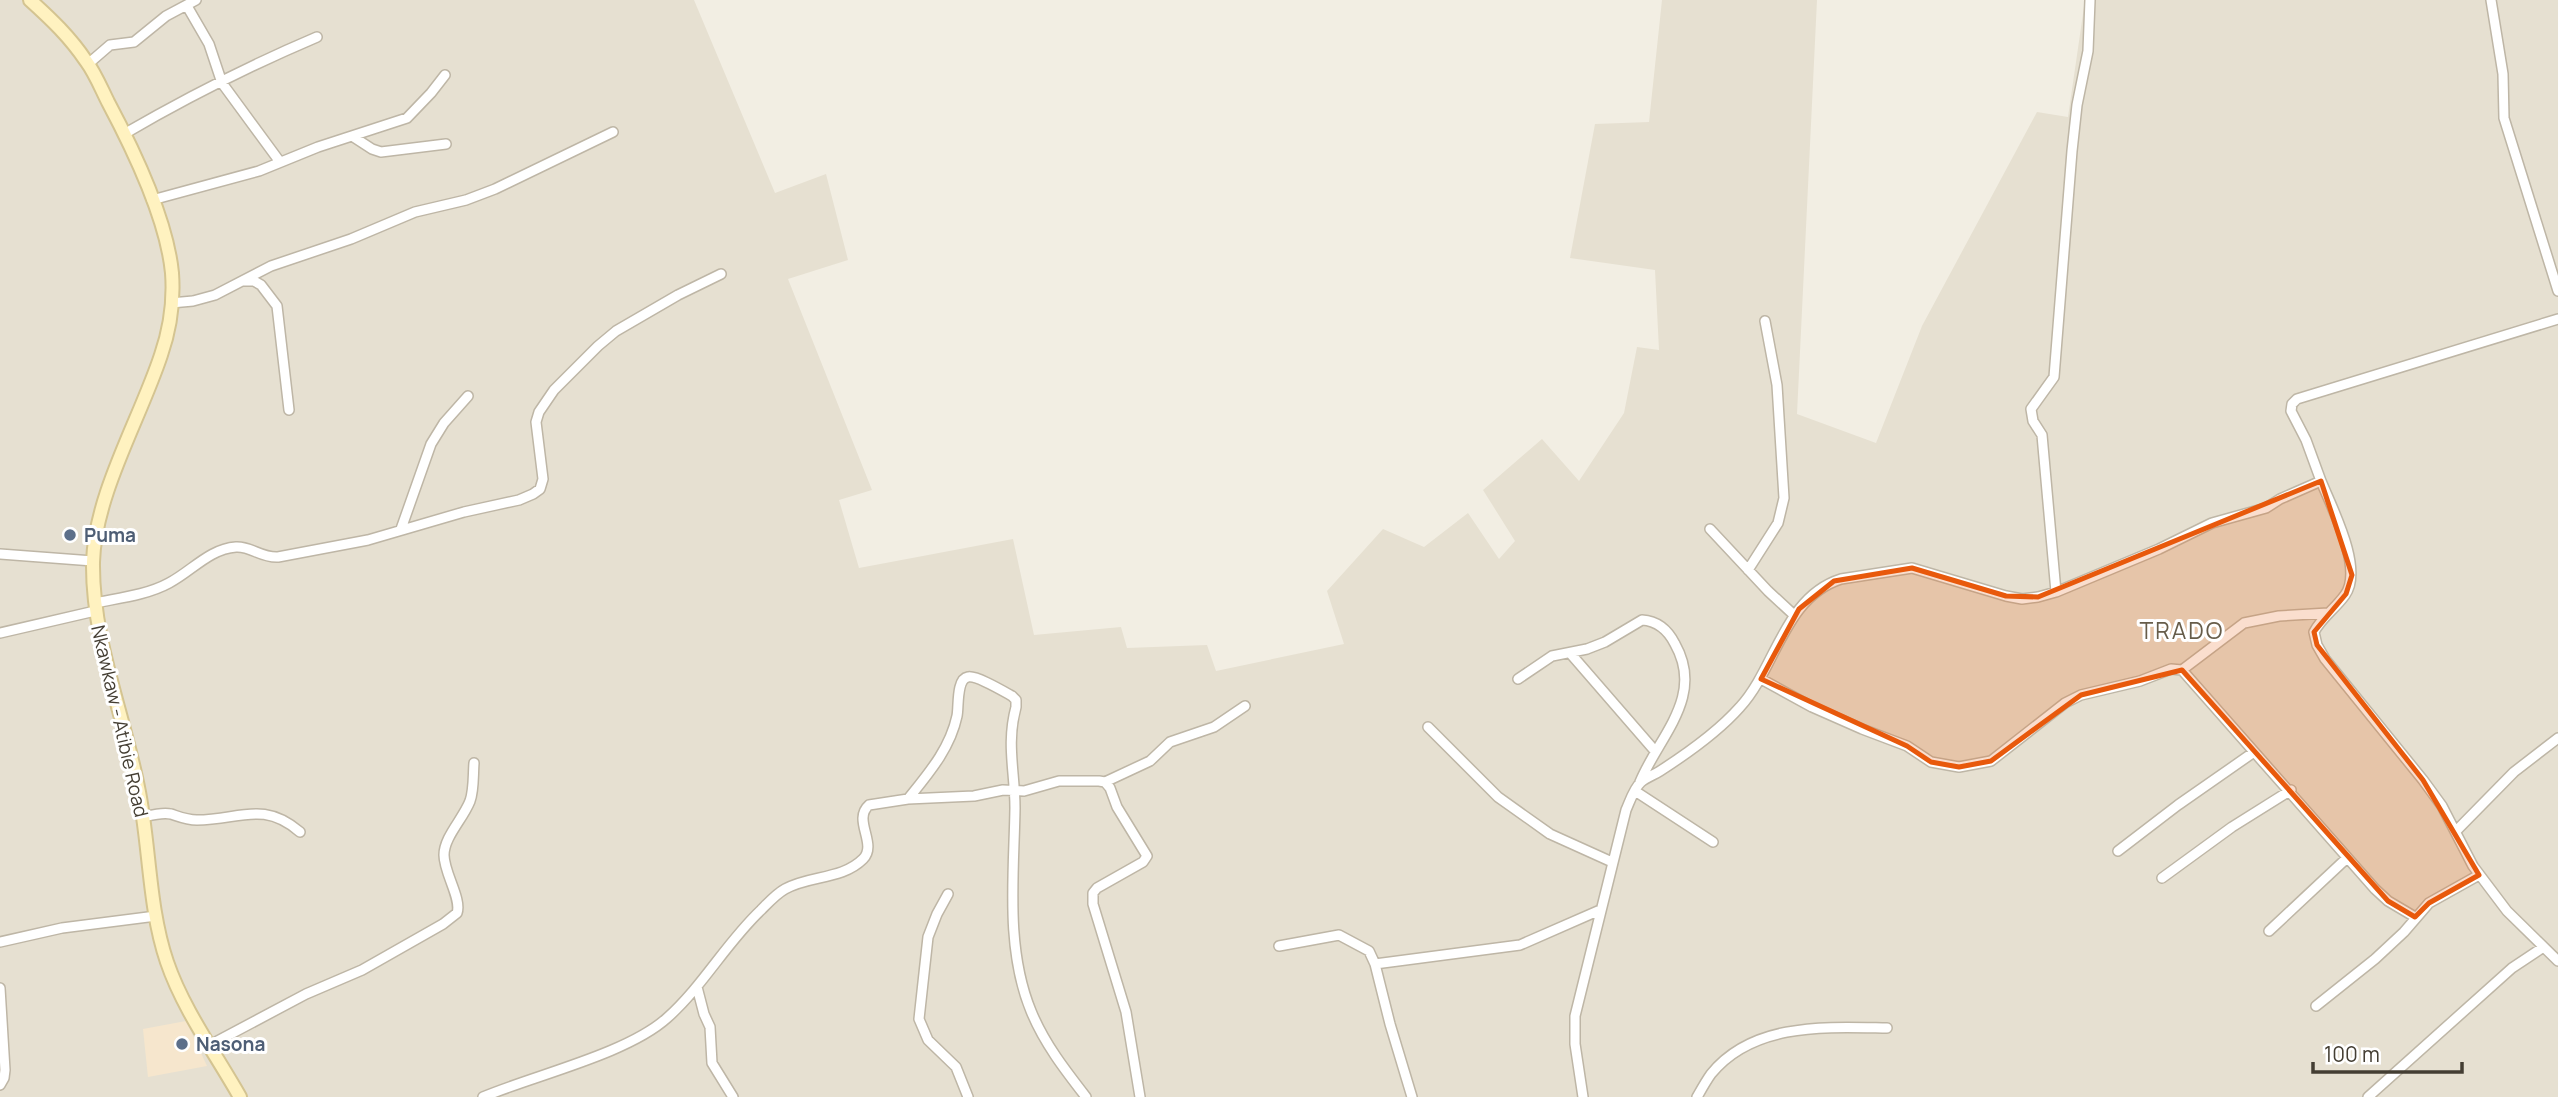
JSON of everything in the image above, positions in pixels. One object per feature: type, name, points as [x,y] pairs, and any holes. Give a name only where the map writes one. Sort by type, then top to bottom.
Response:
[{"type":"main road","name":"Nkawkaw - Atibie Road","points":[[30,0],[57,25],[88,64],[124,134],[152,200],[169,254],[172,303],[161,354],[108,489],[93,561],[95,607],[102,651],[131,754],[144,817],[156,916],[163,949],[172,976],[240,1097]]},
{"type":"street","points":[[88,64],[110,45],[134,42],[166,16],[196,0]]},
{"type":"street","points":[[2056,592],[2042,435],[2031,409],[2054,377],[2072,151],[2079,93],[2088,51],[2090,0]]},
{"type":"street","points":[[2491,0],[2503,74],[2504,118],[2558,291]]},
{"type":"street","points":[[187,6],[209,44],[222,83],[280,162]]},
{"type":"street","points":[[124,134],[272,56],[317,37]]},
{"type":"street","points":[[152,200],[259,171],[407,118],[445,75]]},
{"type":"street","points":[[172,303],[215,295],[271,266],[351,239],[415,212],[466,200],[495,189],[613,132]]},
{"type":"street","points":[[352,136],[381,152],[446,144]]},
{"type":"street","points":[[0,633],[147,593],[170,583],[208,556],[235,547],[247,548],[268,557],[278,557],[368,540],[464,512],[519,500],[540,489],[543,480],[536,422],[539,412],[554,390],[616,331],[721,274]]},
{"type":"street","points":[[243,282],[254,281],[261,285],[277,306],[289,410]]},
{"type":"street","points":[[2558,319],[2297,399],[2292,404],[2291,411],[2311,451],[2337,520],[2352,575],[2346,594],[2330,613],[2321,619],[2314,632],[2317,645],[2423,780],[2456,831],[2479,874],[2507,911],[2558,961]]},
{"type":"street","points":[[1748,570],[1778,523],[1784,498],[1777,385],[1765,321]]},
{"type":"street","points":[[401,529],[431,444],[444,423],[468,396]]},
{"type":"street","points":[[1637,787],[1723,725],[1741,707],[1761,679],[1794,615],[1834,581],[1898,568],[1928,571],[1975,588],[2022,599],[2056,592],[2159,549],[2212,523],[2266,508],[2321,481]]},
{"type":"street","points":[[1710,529],[1794,615]]},
{"type":"street","points":[[0,554],[93,561]]},
{"type":"street","points":[[1761,679],[1825,712],[1907,746],[1931,762],[1959,767],[1991,761],[2065,703],[2081,695],[2140,681],[2171,669],[2182,670],[2244,623],[2330,613]]},
{"type":"street","points":[[1518,679],[1552,656],[1605,642],[1642,620],[1658,624],[1668,632],[1682,659],[1685,686],[1682,705],[1655,751],[1626,810],[1575,1016],[1575,1044],[1583,1097]]},
{"type":"street","points":[[1570,653],[1655,751]]},
{"type":"street","points":[[2182,670],[2291,790],[2347,858],[2388,901],[2415,917]]},
{"type":"street","points":[[908,799],[944,750],[957,716],[961,683],[968,676],[1016,700],[1010,749],[1014,792],[1014,904],[1021,977],[1030,1010],[1045,1040],[1086,1097]]},
{"type":"street","points":[[483,1097],[636,1038],[666,1019],[697,988],[738,932],[786,888],[845,871],[866,856],[869,849],[864,825],[865,808],[869,805],[908,799],[974,796],[1003,790],[1014,792],[1059,781],[1105,782],[1150,761],[1170,742],[1214,727],[1245,706]]},
{"type":"street","points":[[1428,727],[1498,797],[1550,834],[1612,862]]},
{"type":"street","points":[[2456,831],[2514,772],[2558,738]]},
{"type":"street","points":[[2118,851],[2254,752]]},
{"type":"street","points":[[210,1045],[306,995],[355,974],[443,924],[457,913],[458,904],[444,856],[445,845],[471,798],[474,763]]},
{"type":"street","points":[[1105,782],[1127,826],[1147,856],[1143,862],[1097,888],[1093,893],[1093,904],[1126,1012],[1140,1097]]},
{"type":"street","points":[[1637,787],[1713,842]]},
{"type":"street","points":[[2162,878],[2232,827],[2291,790]]},
{"type":"street","points":[[144,817],[170,814],[200,820],[248,813],[261,814],[287,821],[300,832]]},
{"type":"street","points":[[2269,931],[2347,858]]},
{"type":"street","points":[[2316,1006],[2375,959],[2404,932],[2429,903],[2479,874]]},
{"type":"street","points":[[948,894],[928,937],[919,1019],[928,1040],[956,1067],[968,1097]]},
{"type":"street","points":[[1376,964],[1520,945],[1601,910]]},
{"type":"street","points":[[0,942],[62,928],[156,916]]},
{"type":"street","points":[[1279,946],[1339,935],[1369,951],[1376,964],[1390,1024],[1412,1097]]},
{"type":"street","points":[[2368,1097],[2512,968],[2542,948]]},
{"type":"street","points":[[0,988],[5,1043],[4,1077],[0,1085]]},
{"type":"street","points":[[697,988],[710,1027],[712,1063],[733,1097]]},
{"type":"street","points":[[1697,1097],[1712,1073],[1736,1052],[1757,1040],[1818,1027],[1887,1028]]},
{"type":"highlighted area","points":[[2321,481],[2352,575],[2346,594],[2314,632],[2317,645],[2423,780],[2479,875],[2429,903],[2415,917],[2388,901],[2182,670],[2081,695],[1991,761],[1959,767],[1931,762],[1907,746],[1761,679],[1799,609],[1834,581],[1912,568],[2006,596],[2038,597]]},
{"type":"shaded area","points":[[0,0],[694,0],[775,193],[826,174],[848,260],[788,279],[872,490],[839,500],[859,568],[1013,539],[1034,635],[1121,627],[1127,648],[1207,645],[1216,671],[1344,644],[1327,591],[1383,529],[1424,547],[1468,513],[1499,559],[1515,541],[1483,490],[1542,439],[1579,481],[1624,413],[1637,347],[1659,350],[1655,270],[1570,258],[1595,124],[1649,122],[1662,0],[1817,0],[1797,414],[1876,443],[1922,326],[2037,112],[2068,117],[2085,0],[2558,0],[2558,1097],[0,1097]]},
{"type":"shaded area","points":[[186,1021],[207,1066],[148,1077],[143,1029]]},
{"type":"place","name":"Puma","points":[[70,535]]},
{"type":"place","name":"Nasona","points":[[182,1044]]},
{"type":"district","name":"TRADO","points":[[2182,631]]}]
